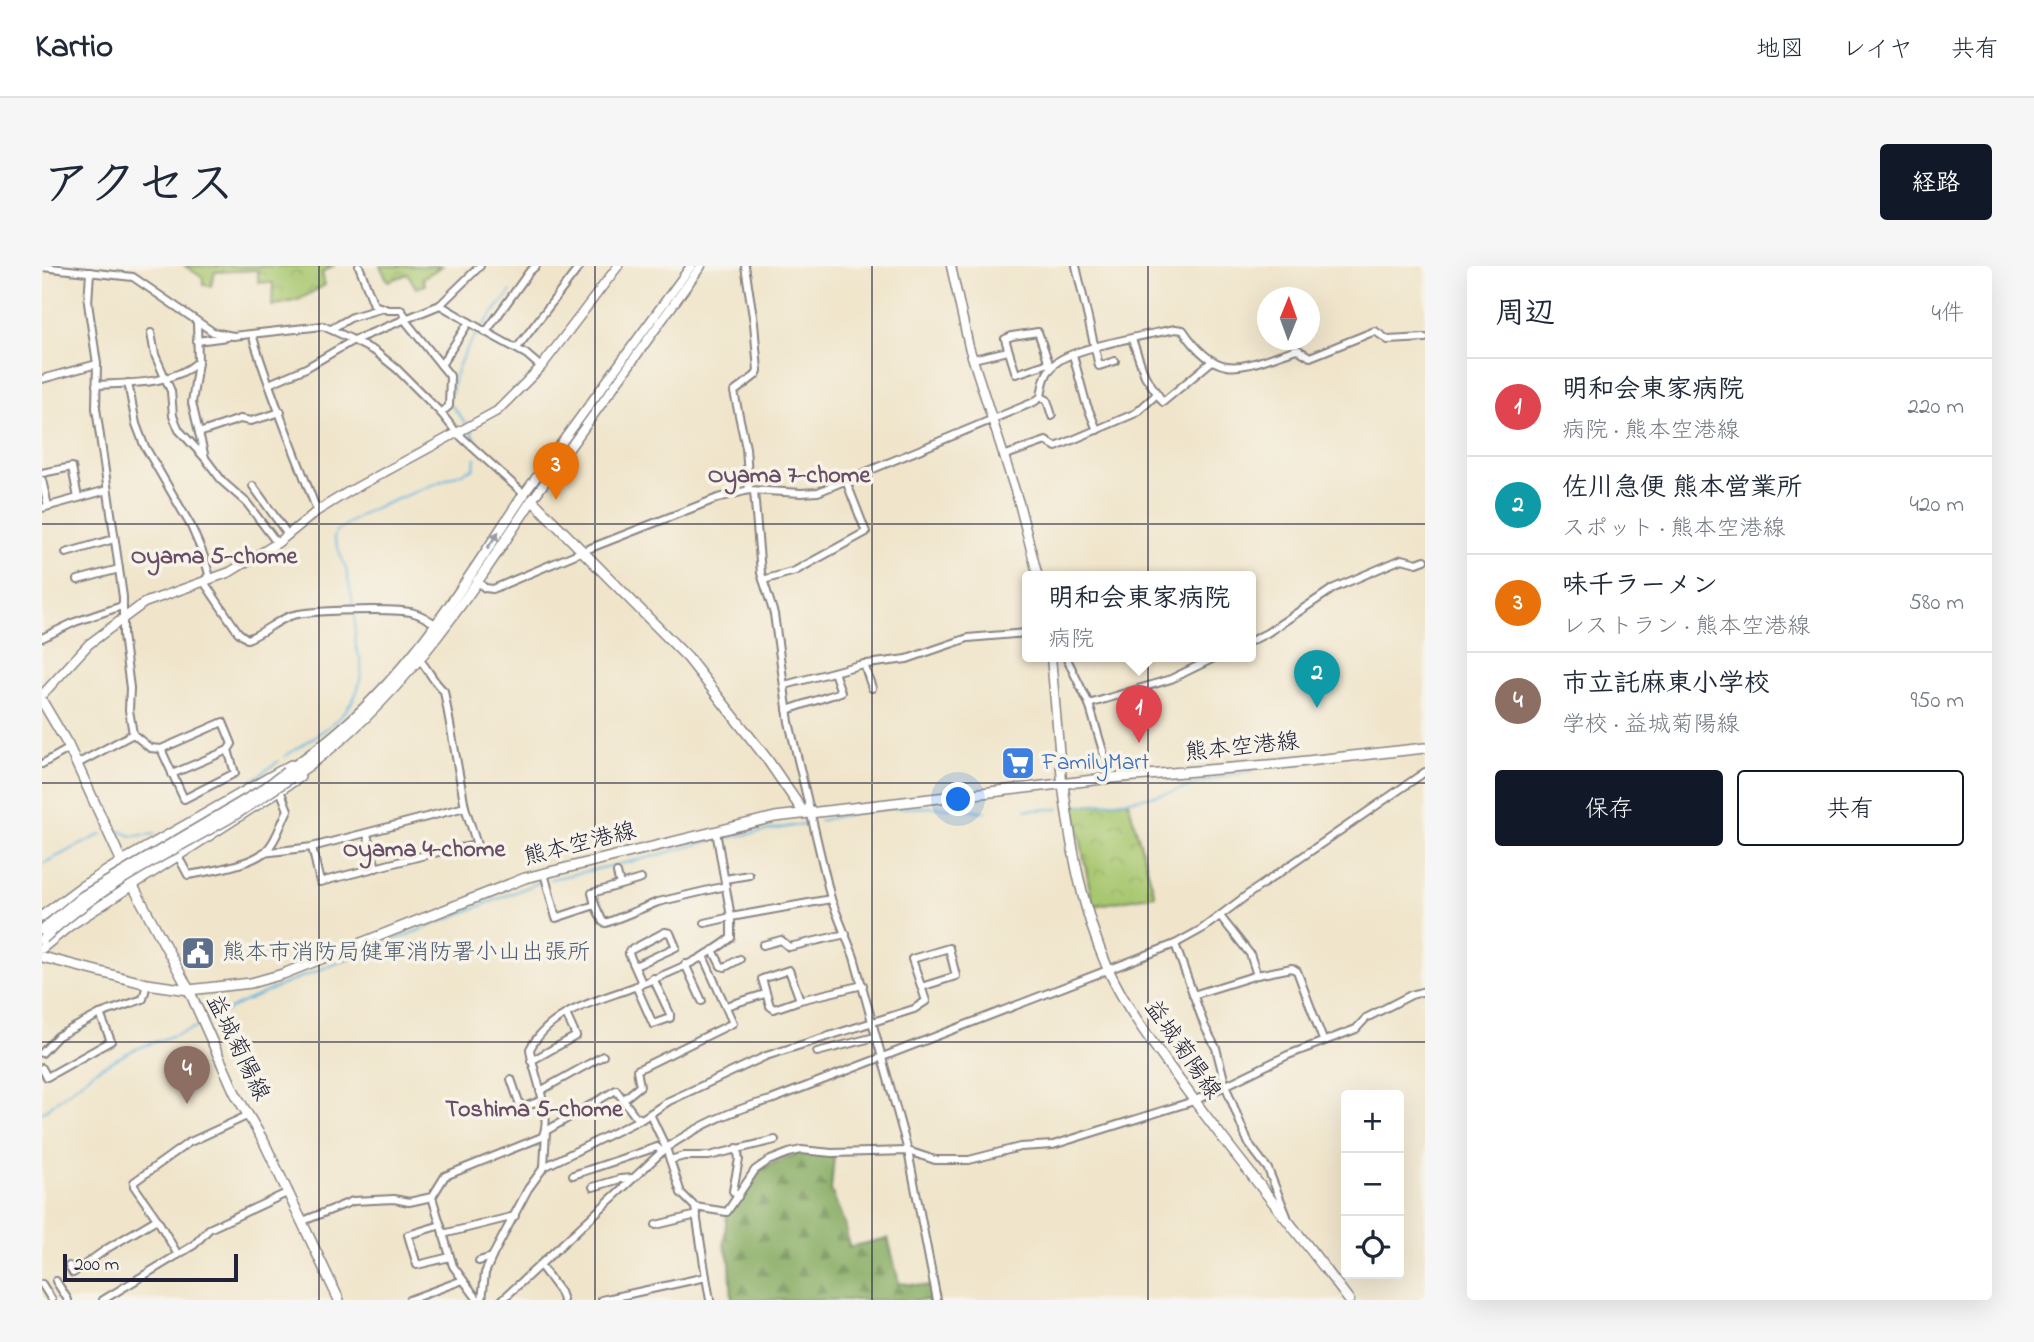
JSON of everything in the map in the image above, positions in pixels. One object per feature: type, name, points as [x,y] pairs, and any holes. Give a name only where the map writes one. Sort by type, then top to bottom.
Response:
[{"type":"main road","points":[[528,497],[688,658],[767,759],[802,810],[812,811]]},
{"type":"main road","points":[[42,940],[67,918],[145,866],[231,817],[289,775],[299,763],[345,726],[439,627],[476,580],[528,497]]},
{"type":"main road","points":[[42,930],[83,896],[262,790],[309,766],[334,748],[419,659],[528,497]]},
{"type":"main road","name":"益城菊陽線","points":[[42,701],[70,748],[121,862],[189,990],[214,1049],[289,1192],[339,1300]]},
{"type":"main road","name":"熊本空港線","points":[[42,957],[147,984],[189,990],[251,983],[283,974],[525,878],[775,817],[1063,783],[1425,748]]},
{"type":"main road","points":[[42,916],[80,887],[121,862],[285,767],[299,763]]},
{"type":"main road","points":[[42,948],[69,926],[300,777],[309,766]]},
{"type":"main road","name":"益城菊陽線","points":[[1063,783],[1072,853],[1082,894],[1108,969],[1126,1004],[1194,1101],[1349,1300]]},
{"type":"street","points":[[359,266],[374,305],[401,310],[405,319],[450,376],[449,405],[441,413]]},
{"type":"street","points":[[269,384],[306,368],[352,341],[440,305],[481,266]]},
{"type":"street","points":[[483,330],[536,266]]},
{"type":"street","points":[[517,348],[580,266]]},
{"type":"street","points":[[42,695],[89,644],[145,603],[230,572],[277,543],[317,511],[348,492],[508,403],[541,367],[618,266]]},
{"type":"street","points":[[528,497],[691,266]]},
{"type":"street","points":[[528,497],[701,266]]},
{"type":"street","points":[[745,266],[758,371],[734,391],[746,448],[763,580],[774,614],[787,710],[831,899],[846,933],[863,985],[908,1151],[937,1300]]},
{"type":"street","points":[[951,266],[973,359],[1022,515],[1036,571]]},
{"type":"street","points":[[1076,266],[1099,366],[1115,361]]},
{"type":"street","points":[[42,267],[92,270],[133,277],[213,332],[233,336]]},
{"type":"street","points":[[92,270],[88,303],[97,364],[96,408],[123,597],[122,618],[131,688],[129,710],[133,734],[150,748],[161,749],[223,722],[232,744],[228,750],[172,774]]},
{"type":"street","points":[[440,305],[517,348],[541,367]]},
{"type":"street","points":[[331,329],[352,317],[383,308]]},
{"type":"street","points":[[197,322],[198,362],[192,403],[205,458]]},
{"type":"street","points":[[441,365],[469,322]]},
{"type":"street","points":[[197,341],[323,326],[331,329],[376,352],[397,369],[457,433],[528,497]]},
{"type":"street","points":[[1041,397],[1044,379],[1050,366],[1038,332],[1005,339],[1016,373],[1050,366],[1094,349],[1175,329],[1182,330],[1197,351],[1211,362],[1230,367],[1297,349],[1310,357],[1375,331],[1388,340],[1425,338]]},
{"type":"street","points":[[151,333],[155,355],[170,391],[173,416],[179,430],[223,482],[247,503],[277,543]]},
{"type":"street","points":[[252,334],[317,511]]},
{"type":"street","points":[[1132,339],[1145,376],[1163,402],[1211,362]]},
{"type":"street","points":[[973,359],[1009,351]]},
{"type":"street","points":[[1073,355],[1097,430]]},
{"type":"street","points":[[96,385],[163,378],[191,368],[198,362]]},
{"type":"street","points":[[42,379],[97,364]]},
{"type":"street","points":[[128,383],[136,425],[144,445],[191,526],[203,554],[209,574],[204,582]]},
{"type":"street","points":[[1003,456],[1046,441],[1056,447],[1136,413],[1157,394]]},
{"type":"street","points":[[476,580],[493,589],[690,508],[751,490],[818,492],[1041,397]]},
{"type":"street","points":[[1041,397],[1047,400],[1052,416]]},
{"type":"street","points":[[200,433],[240,419],[251,421],[281,412]]},
{"type":"street","points":[[42,473],[72,467],[78,498]]},
{"type":"street","points":[[42,480],[45,507],[107,490]]},
{"type":"street","points":[[763,580],[795,571],[866,532],[846,481]]},
{"type":"street","points":[[253,486],[288,535]]},
{"type":"street","points":[[66,553],[82,546],[114,539]]},
{"type":"street","points":[[1256,638],[1334,588],[1402,559],[1417,563],[1425,560]]},
{"type":"street","points":[[78,580],[119,569]]},
{"type":"street","points":[[204,582],[238,632],[247,639],[290,616],[309,613],[414,613],[439,627]]},
{"type":"street","points":[[42,638],[75,622],[122,606]]},
{"type":"street","points":[[785,685],[864,664],[907,659],[968,638],[1022,633]]},
{"type":"street","points":[[312,847],[320,882],[433,853],[477,845],[465,807],[444,691],[434,683],[430,672],[419,659]]},
{"type":"street","points":[[1051,662],[1063,783]]},
{"type":"street","points":[[1068,662],[1089,704],[1111,778]]},
{"type":"street","points":[[1089,704],[1171,679],[1206,662]]},
{"type":"street","points":[[864,664],[872,688]]},
{"type":"street","points":[[787,710],[841,692],[834,671]]},
{"type":"street","points":[[77,764],[133,734]]},
{"type":"street","points":[[42,764],[70,748]]},
{"type":"street","points":[[161,749],[184,799],[235,773],[228,750]]},
{"type":"street","points":[[502,1300],[664,1150],[691,1131],[746,1106],[771,1100],[1175,944],[1202,929],[1425,772]]},
{"type":"street","points":[[263,853],[288,810],[280,790]]},
{"type":"street","points":[[178,856],[188,875],[218,870],[263,853],[312,847],[465,807]]},
{"type":"street","points":[[544,1167],[546,1131],[543,1100],[530,1049],[536,1037],[566,1014],[703,956],[731,938],[731,917],[716,831]]},
{"type":"street","points":[[367,834],[376,868]]},
{"type":"street","points":[[544,873],[556,918],[595,905]]},
{"type":"street","points":[[617,873],[620,885]]},
{"type":"street","points":[[641,879],[592,893],[603,922],[658,902],[749,875]]},
{"type":"street","points":[[705,923],[831,899]]},
{"type":"street","points":[[1220,916],[1250,954],[1257,975]]},
{"type":"street","points":[[635,966],[676,947],[670,933],[666,932],[629,951],[653,1024],[670,1018],[670,1014],[653,978]]},
{"type":"street","points":[[763,945],[781,940],[789,947],[846,933]]},
{"type":"street","points":[[1175,944],[1205,1027],[1216,1048],[1226,1087],[1242,1130],[1268,1169],[1289,1221]]},
{"type":"street","points":[[480,1300],[485,1273],[492,1257],[531,1184],[544,1167],[642,1119],[670,1101],[766,1056],[914,1009],[926,1001],[921,987],[912,960],[949,948],[956,976],[921,987]]},
{"type":"street","points":[[713,950],[721,966],[725,967],[740,959]]},
{"type":"street","points":[[624,1099],[640,1086],[637,1070],[733,1023],[703,956]]},
{"type":"street","points":[[685,964],[702,1001]]},
{"type":"street","points":[[1193,995],[1257,975],[1292,968],[1297,971],[1324,1040]]},
{"type":"street","points":[[800,1000],[790,971],[786,969],[763,977],[761,982],[770,1006],[774,1009],[863,985]]},
{"type":"street","points":[[42,1053],[58,1037],[100,1014],[143,999],[147,984]]},
{"type":"street","points":[[650,1114],[681,1193],[695,1207],[725,1213],[755,1170],[768,1161],[789,1153],[810,1150],[832,1153],[908,1151],[934,1160],[969,1160],[1020,1147],[1053,1145],[1194,1101],[1288,1055],[1356,1029],[1366,1018],[1425,991]]},
{"type":"street","points":[[726,1006],[765,993]]},
{"type":"street","points":[[42,1068],[47,1077],[111,1041],[100,1014]]},
{"type":"street","points":[[531,1061],[576,1036],[566,1014]]},
{"type":"street","points":[[817,1052],[875,1037]]},
{"type":"street","points":[[540,1091],[603,1056]]},
{"type":"street","points":[[511,1079],[520,1105],[524,1107],[543,1100]]},
{"type":"street","points":[[480,1300],[463,1280],[450,1257],[432,1197],[444,1176],[542,1137],[546,1131],[616,1090],[635,1116],[642,1119]]},
{"type":"street","points":[[178,1255],[134,1186],[135,1181],[188,1143],[248,1115]]},
{"type":"street","points":[[670,1160],[684,1156],[709,1156],[775,1140]]},
{"type":"street","points":[[573,1175],[657,1147],[664,1150]]},
{"type":"street","points":[[737,1148],[739,1159],[733,1192],[738,1197]]},
{"type":"street","points":[[593,1187],[633,1178]]},
{"type":"street","points":[[103,1300],[194,1245],[209,1229],[289,1192]]},
{"type":"street","points":[[303,1221],[353,1201],[394,1199],[407,1202],[432,1197]]},
{"type":"street","points":[[695,1207],[709,1300]]},
{"type":"street","points":[[656,1225],[696,1215]]},
{"type":"street","points":[[443,1234],[515,1216]]},
{"type":"street","points":[[69,1266],[73,1273],[108,1248],[157,1219]]},
{"type":"street","points":[[441,1225],[408,1235],[417,1265],[450,1257]]},
{"type":"street","points":[[479,1261],[492,1257]]},
{"type":"street","points":[[540,1265],[563,1300]]},
{"type":"street","points":[[602,1300],[706,1277]]},
{"type":"street","points":[[410,1300],[463,1280]]},
{"type":"street","points":[[56,1281],[68,1300]]},
{"type":"street","points":[[42,1284],[51,1300]]},
{"type":"green space","points":[[185,266],[333,266],[322,273],[325,285],[298,300],[272,306],[273,283],[258,282],[258,270],[215,272],[211,286],[203,285],[203,278]]},
{"type":"green space","points":[[380,266],[442,266],[423,278],[425,285],[416,288],[408,274],[388,281]]},
{"type":"green space","points":[[1128,801],[1155,895],[1093,906],[1074,806]]},
{"type":"green space","points":[[799,1153],[834,1156],[831,1190],[845,1225],[849,1247],[888,1238],[899,1283],[934,1287],[937,1300],[732,1300],[730,1263],[724,1244],[727,1214],[763,1167]]},
{"type":"waterway","points":[[452,393],[454,378],[466,351],[511,291]]},
{"type":"waterway","points":[[452,406],[466,423]]},
{"type":"waterway","points":[[471,431],[477,443]]},
{"type":"waterway","points":[[354,608],[346,569],[334,538],[336,531],[368,511],[474,468],[475,458]]},
{"type":"waterway","points":[[284,757],[337,719],[356,695],[361,662],[355,642],[355,614]]},
{"type":"waterway","points":[[237,791],[279,761]]},
{"type":"waterway","points":[[1074,806],[1167,793],[1252,771]]},
{"type":"waterway","points":[[819,821],[860,812],[902,808],[987,812]]},
{"type":"waterway","points":[[1026,810],[1059,809]]},
{"type":"waterway","points":[[722,839],[809,823]]},
{"type":"waterway","points":[[114,829],[132,836],[156,834]]},
{"type":"waterway","points":[[42,864],[102,834]]},
{"type":"waterway","points":[[551,879],[713,840]]},
{"type":"waterway","points":[[208,1021],[294,980],[543,881]]},
{"type":"waterway","points":[[42,1113],[96,1070],[133,1050],[199,1026]]},
{"type":"place","name":"味千ラーメン","points":[[556,500]]},
{"type":"place","name":"佐川急便 熊本営業所","points":[[1317,708]]},
{"type":"place","name":"明和会東家病院","points":[[1139,743]]},
{"type":"place","name":"FamilyMart","points":[[1018,763]]},
{"type":"place","name":"熊本市消防局健軍消防署小山出張所","points":[[198,953]]},
{"type":"place","name":"市立託麻東小学校","points":[[187,1104]]},
{"type":"district","name":"Oyama 7-chome","points":[[789,476]]},
{"type":"district","name":"Oyama 5-chome","points":[[214,557]]},
{"type":"district","name":"Oyama 4-chome","points":[[424,850]]},
{"type":"district","name":"Toshima 5-chome","points":[[534,1110]]}]
